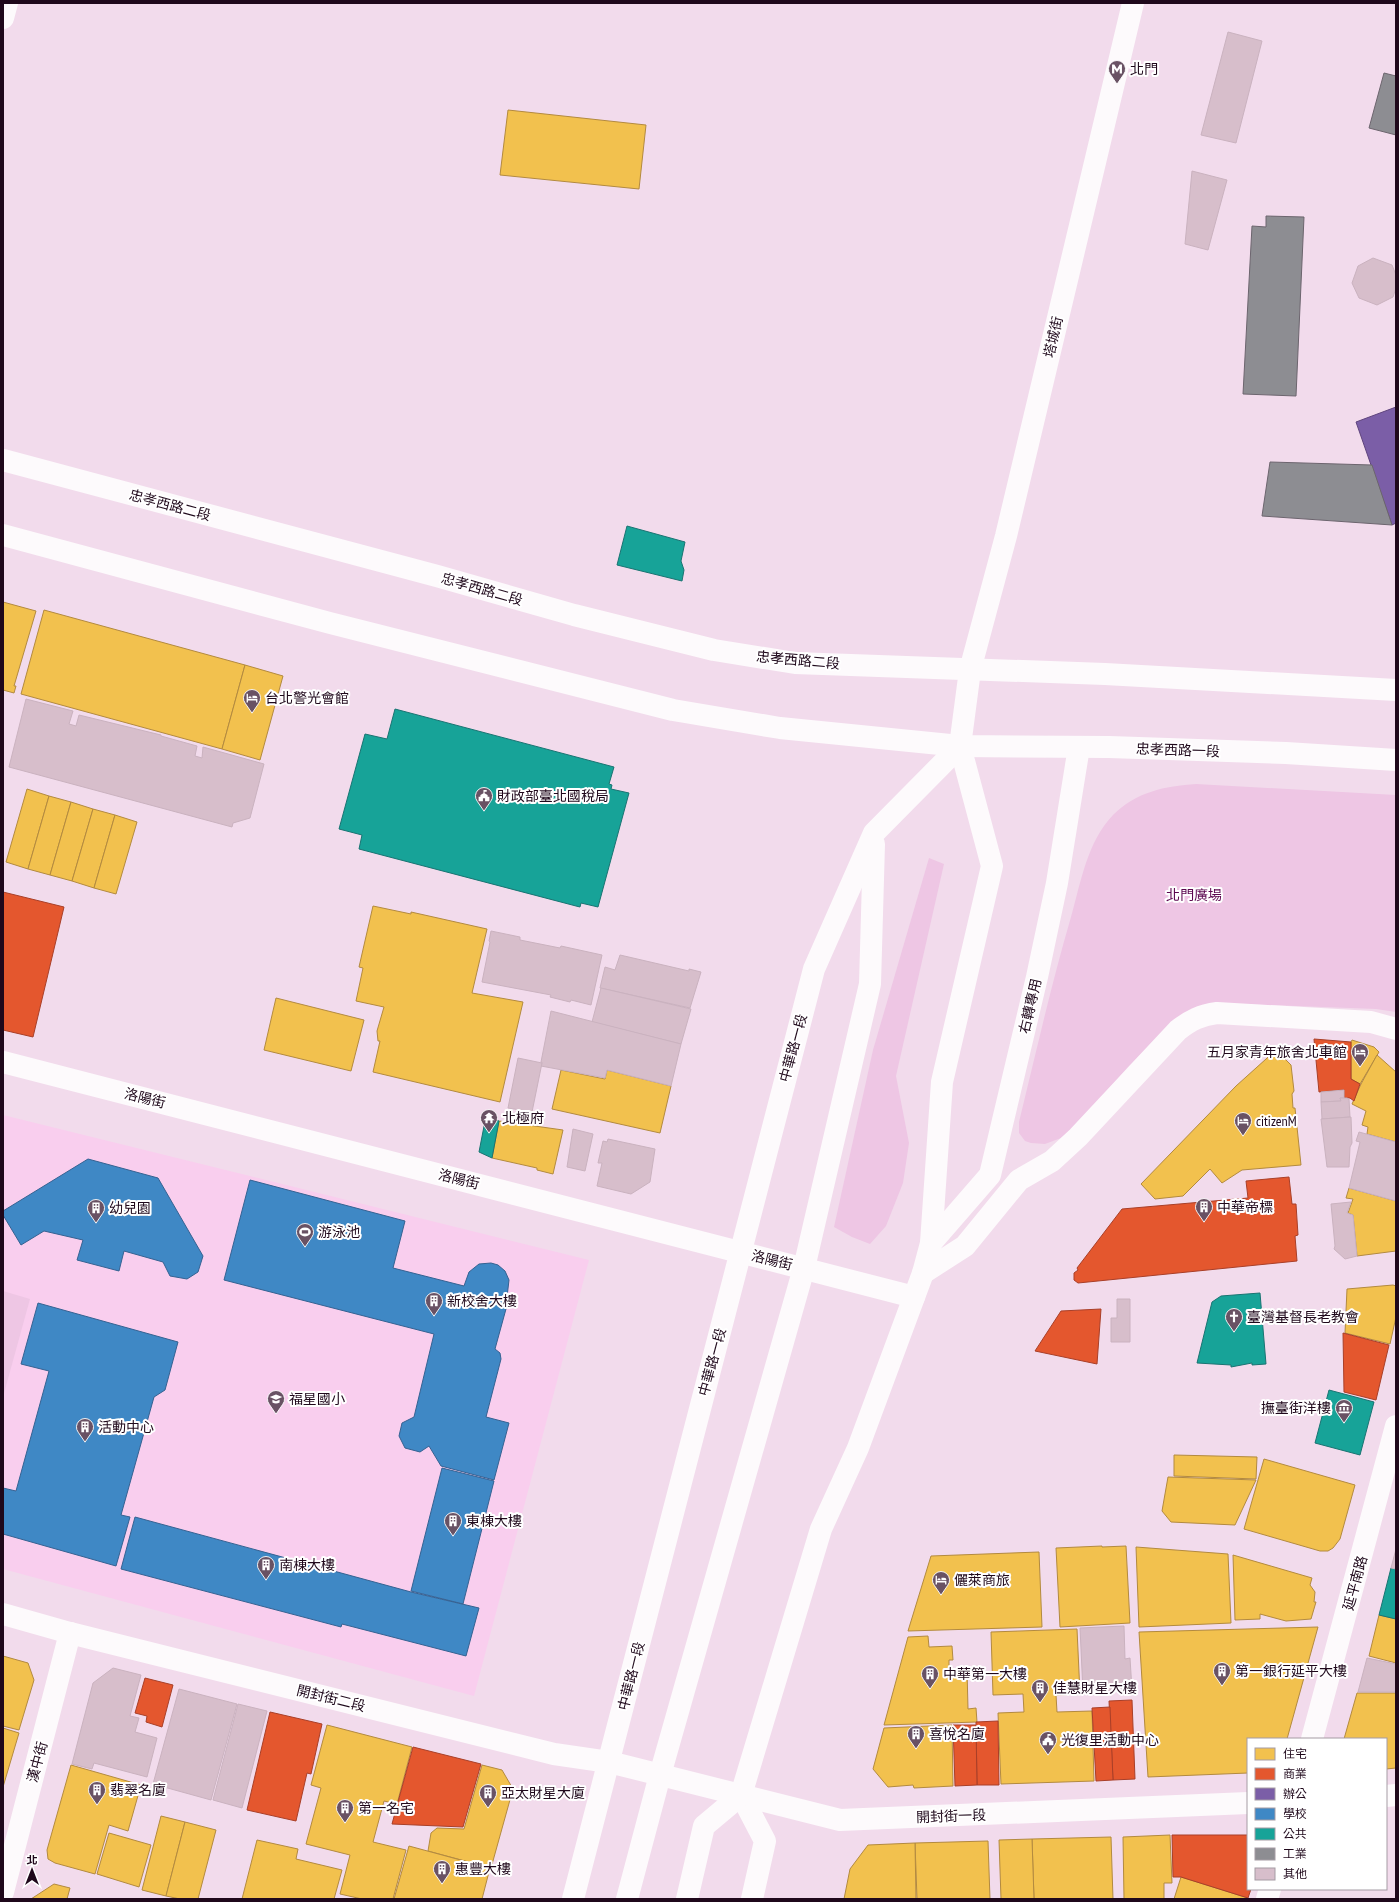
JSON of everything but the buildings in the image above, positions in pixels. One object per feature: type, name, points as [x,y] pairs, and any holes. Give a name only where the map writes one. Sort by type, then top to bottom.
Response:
[{"type":"main road","points":[[3,18],[7,3]]},
{"type":"main road","name":"塔城街","points":[[970,670],[1006,536],[1133,3]]},
{"type":"main road","name":"忠孝西路二段","points":[[3,460],[430,574],[574,615],[714,650],[795,663],[970,670]]},
{"type":"main road","points":[[3,535],[337,625],[673,710],[780,728],[960,746]]},
{"type":"main road","points":[[687,1899],[704,1826],[741,1795],[821,1529],[858,1448],[923,1273],[930,1243],[942,1082],[992,866],[960,746],[970,670],[1105,674],[1396,690]]},
{"type":"main road","name":"忠孝西路一段","points":[[960,746],[1079,747],[1286,753],[1396,760]]},
{"type":"main road","name":"中華路一段","points":[[573,1899],[742,1252],[814,969],[874,833],[960,746]]},
{"type":"main road","name":"右轉專用","points":[[930,1243],[990,1175],[1037,977],[1057,883],[1079,747]]},
{"type":"main road","points":[[627,1899],[660,1775],[804,1268],[870,984],[874,833]]},
{"type":"main road","points":[[923,1273],[965,1246],[1019,1180],[1052,1162],[1073,1142],[1178,1030],[1191,1020],[1204,1014],[1217,1013],[1371,1022],[1396,1029]]},
{"type":"main road","name":"洛陽街","points":[[3,1062],[914,1297]]},
{"type":"main road","name":"延平南路","points":[[1312,1738],[1396,1426]]},
{"type":"main road","name":"開封街二段","points":[[3,1614],[70,1633],[554,1754],[609,1762],[660,1775]]},
{"type":"main road","name":"漢中街","points":[[3,1892],[70,1633]]},
{"type":"main road","name":"開封街一段","points":[[660,1775],[840,1820],[1247,1803]]},
{"type":"main road","points":[[741,1795],[765,1841],[752,1899]]},
{"type":"shaded area","name":"福星國小","points":[[3,1115],[589,1260],[474,1696],[3,1569]]},
{"type":"green space","name":"北門廣場","points":[[1196,784],[1396,795],[1396,1012],[1376,1009],[1240,1004],[1165,1029],[1128,1067],[1076,1126],[1061,1138],[1045,1144],[1025,1141],[1019,1133],[1019,1122],[1050,994],[1082,876],[1097,837],[1113,815],[1131,801],[1152,792],[1173,786]]},
{"type":"green space","points":[[929,858],[944,864],[896,1076],[909,1143],[903,1183],[886,1226],[870,1244],[852,1237],[834,1227],[873,1050]]},
{"type":"green space","points":[[3,1291],[30,1299],[3,1397]]},
{"type":"place","name":"北門","points":[[1117,84]]},
{"type":"place","name":"台北警光會館","points":[[252,713]]},
{"type":"place","name":"財政部臺北國稅局","points":[[484,811]]},
{"type":"place","name":"五月家青年旅舍北車館","points":[[1360,1067]]},
{"type":"place","name":"北極府","points":[[489,1133]]},
{"type":"place","name":"citizenM","points":[[1243,1136]]},
{"type":"place","name":"中華帝標","points":[[1204,1222]]},
{"type":"place","name":"幼兒園","points":[[96,1223]]},
{"type":"place","name":"游泳池","points":[[305,1247]]},
{"type":"place","name":"新校舍大樓","points":[[434,1316]]},
{"type":"place","name":"臺灣基督長老教會","points":[[1234,1332]]},
{"type":"place","name":"福星國小","points":[[276,1414]]},
{"type":"place","name":"撫臺街洋樓","points":[[1344,1423]]},
{"type":"place","name":"活動中心","points":[[85,1442]]},
{"type":"place","name":"東棟大樓","points":[[453,1536]]},
{"type":"place","name":"南棟大樓","points":[[266,1580]]},
{"type":"place","name":"儷萊商旅","points":[[941,1595]]},
{"type":"place","name":"第一銀行延平大樓","points":[[1222,1686]]},
{"type":"place","name":"中華第一大樓","points":[[930,1689]]},
{"type":"place","name":"佳慧財星大樓","points":[[1040,1703]]},
{"type":"place","name":"喜悅名廈","points":[[916,1749]]},
{"type":"place","name":"光復里活動中心","points":[[1048,1755]]},
{"type":"place","name":"翡翠名廈","points":[[97,1805]]},
{"type":"place","name":"亞太財星大廈","points":[[488,1808]]},
{"type":"place","name":"第一名宅","points":[[345,1823]]},
{"type":"place","name":"惠豐大樓","points":[[442,1884]]}]
